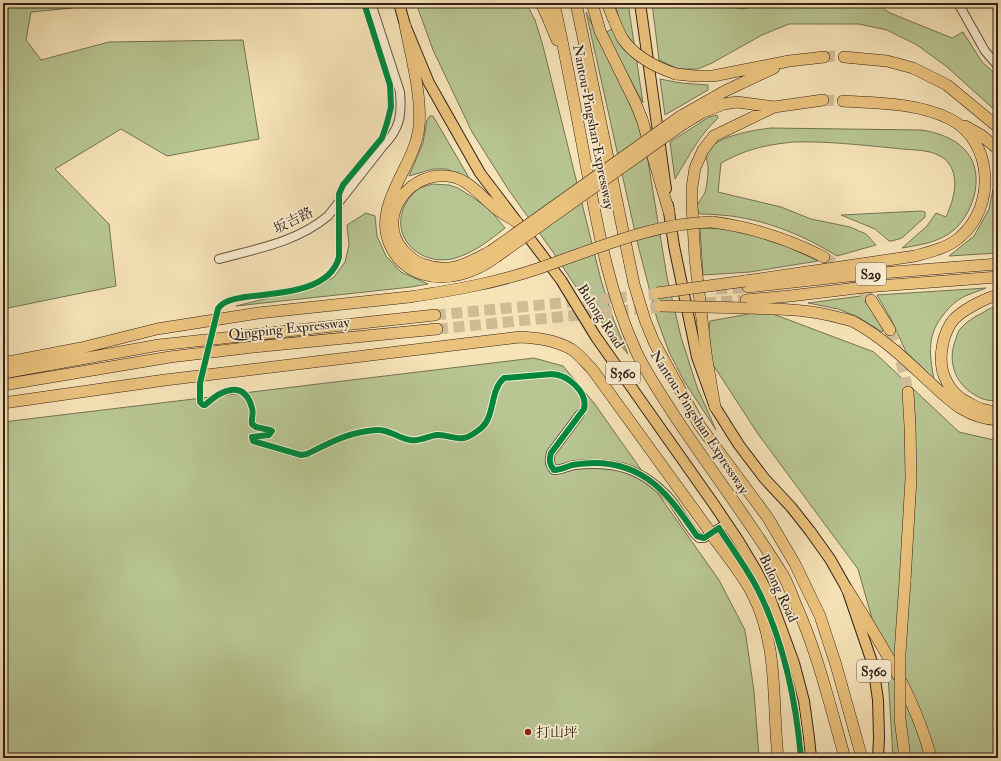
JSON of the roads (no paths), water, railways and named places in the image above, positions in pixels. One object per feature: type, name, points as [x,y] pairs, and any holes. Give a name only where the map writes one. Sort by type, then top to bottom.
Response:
[{"type":"highway","points":[[541,3],[556,40],[572,92]]},
{"type":"highway","name":"Nantou-Pingshan Expressway","points":[[554,3],[598,228],[612,289],[624,324],[637,353],[657,388],[752,527],[784,577],[806,626],[822,674],[843,753]]},
{"type":"highway","name":"Nantou-Pingshan Expressway","points":[[576,3],[634,284],[645,320],[654,342],[700,426],[768,518],[795,564],[820,616],[836,665],[862,758]]},
{"type":"highway","points":[[592,3],[600,31],[642,119],[669,212]]},
{"type":"highway","points":[[608,3],[612,18],[623,38],[633,50],[645,60],[661,69],[676,74],[713,76],[789,61],[824,57]]},
{"type":"highway","points":[[405,25],[419,104],[419,126],[415,147],[388,206],[386,233],[388,242],[393,251],[403,263],[417,272],[435,277],[454,276],[472,271],[485,265],[494,254],[725,91],[789,61]]},
{"type":"highway","points":[[844,57],[887,61],[913,68],[947,85],[998,127]]},
{"type":"highway","points":[[682,120],[724,104],[737,102],[774,107],[823,100]]},
{"type":"highway","points":[[843,101],[921,108],[950,119],[981,135],[998,149]]},
{"type":"highway","points":[[715,407],[706,354],[695,258],[692,187],[695,168],[703,150],[714,136],[774,107]]},
{"type":"highway","points":[[657,293],[745,284],[915,256],[935,250],[958,239],[979,214],[984,196],[985,176],[982,159],[977,146],[961,126],[950,119]]},
{"type":"highway","points":[[494,254],[454,268],[431,266],[413,260],[396,239],[393,227],[394,214],[399,201],[406,191],[418,181],[432,177],[452,177],[463,181],[479,193],[492,206],[517,222]]},
{"type":"highway","points":[[3,364],[81,348],[157,329],[258,313],[409,297],[460,289],[501,280],[628,237],[657,229],[696,222],[712,222],[735,225],[770,234],[824,257]]},
{"type":"highway","name":"S29","points":[[745,284],[998,264]]},
{"type":"highway","name":"S29","points":[[746,304],[790,296],[865,287],[998,277]]},
{"type":"highway","points":[[998,295],[990,297],[970,307],[951,322],[942,345],[942,365],[947,382],[960,398],[977,408],[993,412],[998,411]]},
{"type":"highway","points":[[871,300],[890,330]]},
{"type":"highway","points":[[660,306],[746,304],[821,312],[853,322],[881,339],[951,403],[970,414],[987,420],[998,420]]},
{"type":"highway","name":"Qingping Expressway","points":[[3,372],[159,345],[435,315]]},
{"type":"highway","name":"Qingping Expressway","points":[[3,385],[170,356],[437,329]]},
{"type":"highway","points":[[3,403],[173,380],[520,337],[540,338],[554,341],[572,350],[592,369],[742,576],[752,593],[767,631],[770,647],[773,670],[778,758]]},
{"type":"highway","points":[[905,758],[900,719],[900,661],[911,478],[908,392]]},
{"type":"highway","points":[[847,589],[883,646],[899,675],[916,714],[931,758]]},
{"type":"main road","name":"Bulong Road","points":[[399,3],[405,25],[429,83],[480,173],[561,280],[596,337],[727,523],[756,570],[769,595],[782,626],[794,663],[804,701],[811,758]]},
{"type":"main road","name":"S360","points":[[640,3],[674,246],[698,356],[715,407],[739,445],[764,478],[791,507],[814,537],[847,589],[873,665],[878,700],[878,758]]},
{"type":"street","name":"坂吉路","points":[[219,259],[276,243],[294,236],[321,222],[328,216],[383,146],[392,137],[397,128],[400,117],[400,92],[371,3]]},
{"type":"street","points":[[958,3],[984,51],[998,66]]},
{"type":"street","points":[[580,414],[551,453],[549,459],[550,465],[554,470],[559,470],[572,465],[593,463],[614,465],[632,470],[643,475],[657,485],[672,501],[699,538],[704,538],[727,523]]},
{"type":"tunnel","points":[[824,57],[844,57]]},
{"type":"tunnel","points":[[823,100],[843,101]]},
{"type":"tunnel","points":[[824,257],[840,267],[871,300]]},
{"type":"tunnel","points":[[716,289],[745,288]]},
{"type":"tunnel","points":[[435,315],[667,293]]},
{"type":"tunnel","points":[[705,303],[746,300]]},
{"type":"tunnel","points":[[437,329],[670,306]]},
{"type":"tunnel","points":[[890,330],[896,345],[908,392]]},
{"type":"place","name":"打山坪","points":[[528,732]]}]
